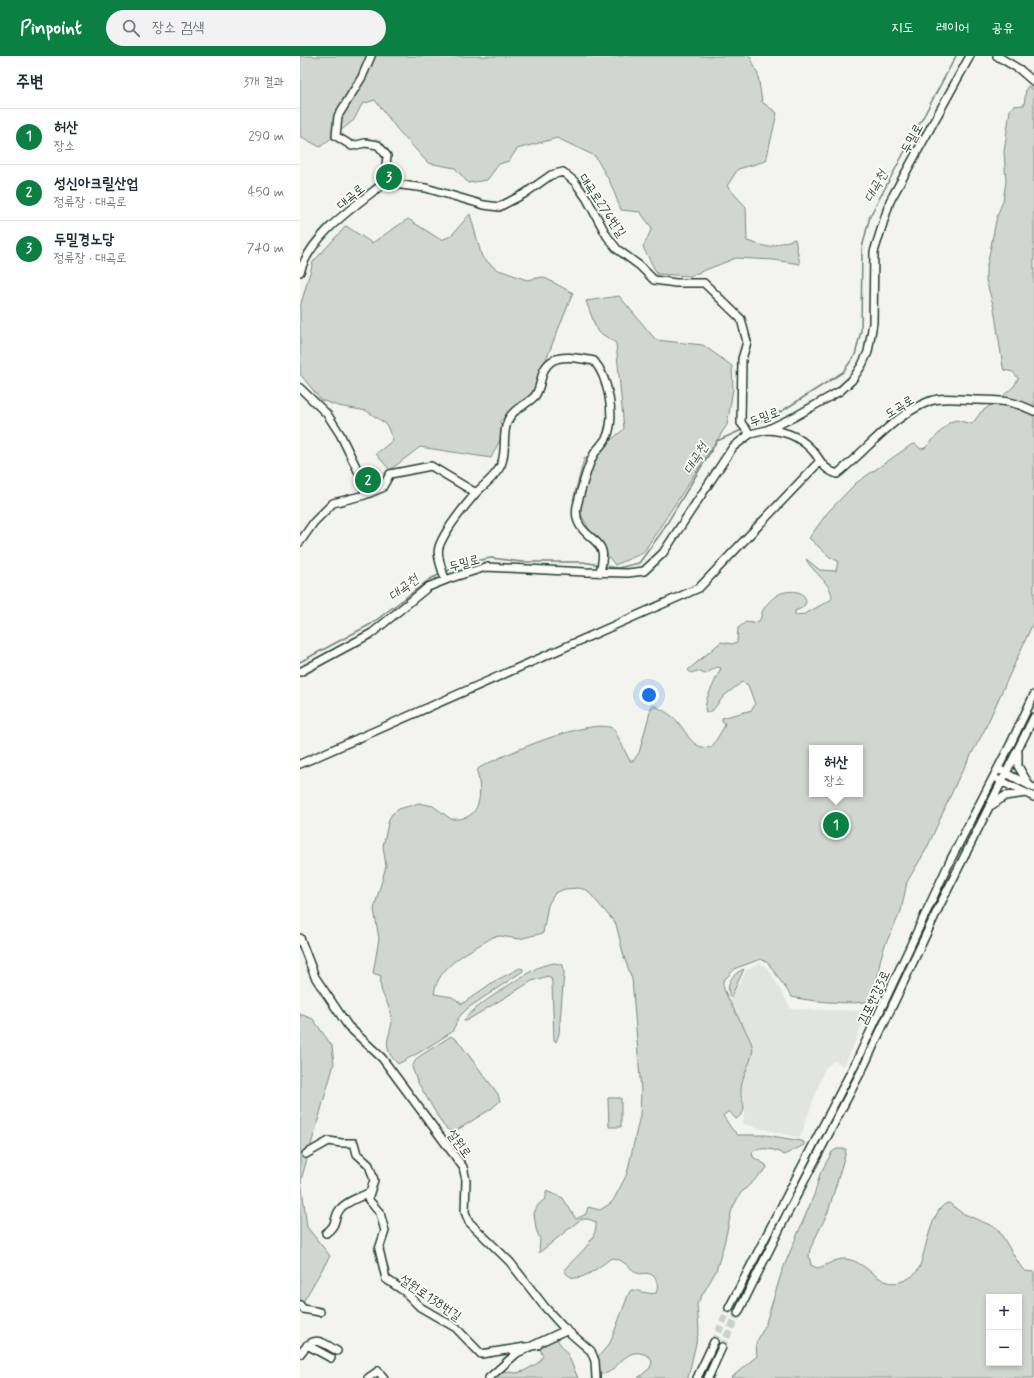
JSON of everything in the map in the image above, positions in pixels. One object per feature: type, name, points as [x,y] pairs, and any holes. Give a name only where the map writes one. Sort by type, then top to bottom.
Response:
[{"type":"street","name":"대곡로","points":[[300,272],[305,258],[328,228],[384,183],[386,156],[378,145],[365,143],[352,146],[336,136],[338,116],[362,76],[371,56]]},
{"type":"street","name":"두밀로","points":[[300,672],[372,633],[444,575],[486,567],[601,568],[628,573],[644,571],[663,553],[733,447],[747,430],[767,430],[796,416],[840,391],[852,380],[862,365],[868,352],[873,323],[874,252],[890,201],[970,56]]},
{"type":"street","points":[[997,56],[1019,69],[1034,82]]},
{"type":"street","name":"대곡로276번길","points":[[384,183],[426,188],[484,205],[499,207],[524,194],[551,175],[563,172],[575,182],[591,206],[607,236],[617,249],[640,266],[654,280],[676,283],[704,283],[741,319],[747,342],[742,359],[741,423],[747,430]]},
{"type":"street","points":[[444,575],[438,548],[448,531],[476,493],[484,487],[501,465],[505,451],[507,421],[511,414],[534,396],[547,365],[553,360],[562,358],[594,361],[602,372],[611,408],[611,423],[605,441],[593,456],[580,494],[577,514],[584,532],[602,550],[601,568]]},
{"type":"street","points":[[300,388],[327,414],[340,434],[363,481],[365,495]]},
{"type":"street","name":"도곡로","points":[[820,461],[828,471],[837,474],[881,432],[930,401],[953,399],[1012,402],[1034,411]]},
{"type":"street","points":[[300,764],[699,588],[820,461],[810,448],[787,432],[767,430]]},
{"type":"street","points":[[300,542],[314,522],[333,503],[365,495],[382,488],[390,474],[431,466],[476,493]]},
{"type":"street","name":"김포한강3로","points":[[729,1308],[858,1058],[945,873],[1034,695]]},
{"type":"street","name":"김포한강3로","points":[[738,1313],[786,1216],[864,1066],[939,907],[1034,717]]},
{"type":"street","points":[[1019,749],[1018,766],[1022,775],[1032,786]]},
{"type":"street","points":[[998,769],[1032,786]]},
{"type":"street","points":[[994,777],[1031,795]]},
{"type":"street","points":[[990,806],[1005,796],[1031,795]]},
{"type":"street","name":"설원로","points":[[300,938],[315,977],[348,1026],[382,1058],[463,1167],[466,1180],[465,1212],[469,1222],[510,1262],[544,1306],[566,1330],[587,1347],[594,1357],[596,1378]]},
{"type":"street","points":[[306,1154],[329,1141],[341,1143],[353,1142],[357,1154],[368,1163],[372,1171],[374,1183],[368,1193],[357,1197],[341,1209],[334,1226],[326,1233]]},
{"type":"street","name":"설원로138번길","points":[[368,1193],[368,1199],[380,1213],[384,1227],[385,1234],[379,1249],[384,1275],[389,1282],[404,1291],[420,1307],[456,1328],[481,1354],[538,1344]]},
{"type":"street","points":[[300,1305],[303,1309],[320,1312]]},
{"type":"street","points":[[489,1378],[517,1353],[566,1330]]},
{"type":"street","points":[[300,1354],[311,1342],[318,1341],[338,1351]]},
{"type":"street","points":[[697,1378],[714,1342]]},
{"type":"street","points":[[307,1345],[331,1358]]},
{"type":"street","points":[[708,1378],[722,1347]]},
{"type":"street","points":[[368,1378],[378,1371],[384,1378]]},
{"type":"shaded area","points":[[300,56],[750,56],[758,75],[762,102],[777,113],[766,161],[738,169],[727,186],[746,207],[747,241],[768,247],[795,239],[800,264],[774,260],[736,258],[690,276],[657,274],[643,247],[652,228],[640,212],[621,210],[610,182],[595,156],[557,138],[517,149],[509,161],[499,164],[487,180],[468,183],[455,168],[428,163],[397,129],[375,100],[362,104],[354,120],[320,147],[300,136]]},
{"type":"shaded area","points":[[1028,86],[1034,90],[1034,408],[1001,398],[1015,385],[1018,378],[1013,372],[1004,370],[1003,367],[994,308],[986,280],[986,271],[997,216],[1003,201],[1006,181],[1004,152],[1010,110],[1013,106],[1024,105],[1026,89]]},
{"type":"shaded area","points":[[470,214],[482,257],[496,269],[527,280],[543,277],[573,293],[533,392],[500,421],[503,434],[491,458],[420,447],[390,470],[376,454],[393,440],[386,424],[367,411],[338,406],[321,400],[300,374],[300,307],[313,262],[346,226],[372,243],[408,219],[441,240],[451,236]]},
{"type":"shaded area","points":[[619,296],[656,340],[703,345],[732,366],[733,389],[727,425],[643,553],[615,565],[594,538],[573,500],[584,459],[603,447],[624,429],[616,343],[597,331],[586,301]]},
{"type":"shaded area","points":[[994,403],[1004,403],[1034,413],[1034,621],[984,731],[958,779],[927,848],[907,882],[901,911],[885,945],[880,961],[875,995],[872,1000],[866,1002],[846,1003],[799,999],[792,997],[768,963],[761,959],[736,968],[723,981],[726,994],[747,1033],[753,1049],[741,1086],[741,1095],[744,1106],[743,1112],[736,1119],[729,1111],[723,1116],[738,1135],[766,1135],[801,1141],[804,1142],[804,1145],[784,1155],[777,1151],[768,1149],[760,1149],[752,1152],[753,1157],[766,1165],[767,1168],[740,1194],[732,1209],[716,1271],[697,1304],[699,1330],[688,1378],[638,1378],[650,1368],[652,1362],[650,1357],[641,1353],[633,1353],[627,1356],[612,1370],[600,1374],[598,1357],[610,1343],[629,1293],[631,1290],[656,1293],[656,1280],[650,1274],[637,1273],[622,1262],[612,1258],[595,1270],[581,1277],[575,1278],[569,1276],[564,1270],[590,1242],[596,1229],[596,1222],[588,1219],[581,1219],[539,1253],[540,1239],[536,1229],[534,1213],[538,1205],[546,1198],[546,1191],[563,1198],[576,1219],[586,1214],[588,1207],[600,1210],[611,1203],[614,1199],[627,1174],[640,1115],[641,1091],[632,979],[624,957],[616,924],[587,890],[578,888],[565,889],[555,893],[548,905],[543,933],[519,939],[500,936],[493,937],[466,953],[449,966],[442,974],[434,994],[452,997],[462,1004],[493,982],[520,968],[523,969],[523,971],[468,1008],[459,1017],[452,1032],[398,1064],[388,1050],[387,1044],[392,1020],[381,987],[381,976],[373,973],[379,939],[374,909],[386,866],[383,846],[389,819],[392,814],[399,809],[419,803],[433,806],[451,819],[462,819],[469,816],[475,811],[478,804],[480,788],[477,771],[479,768],[506,755],[568,732],[603,726],[614,729],[630,761],[633,761],[639,753],[653,705],[675,718],[691,740],[695,743],[700,746],[712,747],[724,727],[725,723],[722,721],[722,718],[752,710],[755,704],[748,685],[742,682],[724,696],[712,711],[706,712],[705,709],[707,698],[721,668],[717,667],[705,674],[697,671],[691,673],[688,670],[721,642],[732,644],[737,642],[738,628],[746,622],[754,623],[759,621],[762,611],[766,605],[777,595],[792,591],[801,593],[804,596],[806,603],[802,608],[795,611],[795,615],[805,614],[832,599],[826,583],[806,559],[820,570],[836,571],[838,561],[830,557],[809,538],[828,512],[856,483],[911,445],[915,444],[921,449],[925,448],[950,422],[956,420],[972,424],[981,412]]},
{"type":"shaded area","points":[[555,963],[563,965],[564,973],[559,1034],[556,1042],[554,1040],[552,983],[551,978],[548,976],[532,981],[464,1021],[467,1016],[485,1001],[523,976],[539,967]]},
{"type":"shaded area","points":[[760,963],[770,971],[791,1009],[869,1011],[844,1066],[834,1061],[825,1068],[800,1138],[743,1124],[745,1109],[741,1091],[753,1049],[747,1033],[730,1001],[747,969]]},
{"type":"shaded area","points":[[744,969],[730,997],[728,988],[731,980],[736,974]]},
{"type":"shaded area","points":[[300,1014],[313,1019],[332,1046],[334,1064],[301,1180],[307,1227],[330,1256],[300,1307]]},
{"type":"shaded area","points":[[451,1036],[458,1041],[498,1094],[500,1101],[491,1109],[454,1132],[448,1130],[443,1125],[417,1081],[412,1067],[417,1058]]},
{"type":"shaded area","points":[[608,1098],[621,1098],[621,1127],[609,1127]]},
{"type":"shaded area","points":[[837,1149],[846,1149],[828,1212],[810,1249],[809,1256],[811,1265],[817,1268],[838,1260],[846,1259],[855,1261],[876,1276],[891,1283],[909,1278],[915,1274],[919,1268],[930,1231],[938,1212],[943,1206],[949,1203],[962,1213],[997,1228],[1021,1267],[1025,1271],[1034,1272],[1034,1378],[731,1378],[757,1356],[756,1343],[765,1326],[782,1271],[814,1195],[820,1174],[832,1152]]},
{"type":"shaded area","points":[[556,1338],[568,1355],[578,1378],[495,1378],[504,1371],[516,1373],[524,1371],[538,1363],[543,1356],[539,1347]]},
{"type":"waterway","name":"대곡천","points":[[747,427],[782,411],[843,372],[855,355],[861,331],[862,248],[870,216],[956,56]]},
{"type":"waterway","name":"대곡천","points":[[604,566],[618,568],[639,563],[661,533],[717,441],[744,429]]},
{"type":"waterway","name":"대곡천","points":[[445,572],[464,563],[491,558],[522,562],[583,562],[600,565]]},
{"type":"waterway","name":"대곡천","points":[[300,662],[371,624],[430,579],[441,574]]},
{"type":"tunnel","points":[[714,1342],[729,1308]]},
{"type":"tunnel","points":[[722,1347],[738,1313]]},
{"type":"place","name":"두밀경노당","points":[[389,177]]},
{"type":"place","name":"성신아크릴산업","points":[[368,480]]},
{"type":"place","name":"허산","points":[[836,825]]}]
